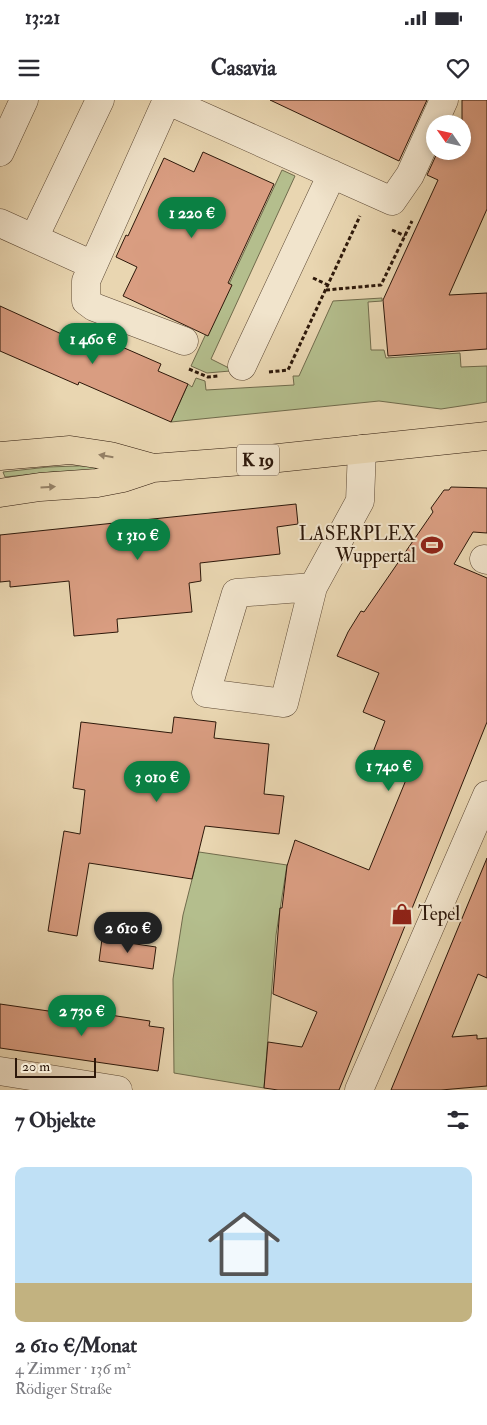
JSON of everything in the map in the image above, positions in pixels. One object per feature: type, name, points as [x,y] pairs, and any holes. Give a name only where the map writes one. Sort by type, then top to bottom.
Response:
[{"type":"main road","name":"K 19","points":[[0,493],[40,487],[97,483],[123,478],[153,468],[487,436]]},
{"type":"main road","name":"K 19","points":[[2,455],[70,450],[110,456],[153,468]]},
{"type":"street","points":[[0,152],[24,100]]},
{"type":"street","points":[[34,238],[100,100]]},
{"type":"street","points":[[184,341],[94,307],[86,301],[86,281],[167,100],[392,201],[410,174],[444,100]]},
{"type":"street","points":[[242,366],[332,174]]},
{"type":"street","points":[[0,223],[93,265]]},
{"type":"street","points":[[313,587],[236,593],[206,693],[284,703],[313,587],[360,501],[362,449]]},
{"type":"street","points":[[359,1090],[487,796]]},
{"type":"street","points":[[0,1071],[118,1090]]},
{"type":"path","points":[[325,290],[381,285],[413,219]]},
{"type":"green space","points":[[282,170],[295,176],[211,359],[231,369],[230,371],[207,373],[191,366]]},
{"type":"green space","points":[[382,298],[382,301],[368,302],[371,350],[384,350],[386,358],[460,353],[461,367],[487,366],[487,402],[441,409],[379,401],[171,422],[188,384],[192,387],[196,378],[205,381],[206,390],[294,385],[293,376],[299,376],[333,301]]},
{"type":"green space","points":[[105,465],[104,470],[52,472],[5,477],[3,472],[48,467]]},
{"type":"green space","points":[[199,852],[287,865],[276,935],[264,1088],[174,1073],[173,979],[183,915]]},
{"type":"building","points":[[270,100],[427,100],[399,161]]},
{"type":"building","points":[[462,100],[487,100],[487,209],[449,295],[487,293],[487,349],[388,356],[383,300],[438,180],[427,175],[434,160],[471,160],[471,115],[462,115]]},
{"type":"building","points":[[203,152],[274,184],[228,283],[232,285],[208,336],[123,296],[137,267],[116,257],[126,235],[128,236],[164,158],[194,172]]},
{"type":"building","points":[[0,306],[101,352],[106,340],[161,364],[158,371],[188,384],[171,422],[79,382],[78,385],[0,351]]},
{"type":"building","points":[[451,487],[487,488],[487,533],[473,532],[454,564],[487,578],[487,722],[339,1090],[278,1090],[264,1088],[268,1042],[302,1047],[317,1012],[273,994],[280,908],[282,908],[287,866],[295,840],[369,870],[408,775],[370,760],[385,721],[363,712],[379,673],[337,656],[348,632],[361,611],[364,612],[433,512],[431,508],[444,490],[449,490]]},
{"type":"building","points":[[296,504],[298,524],[277,527],[280,554],[200,563],[201,581],[189,583],[192,612],[117,619],[118,632],[74,636],[69,581],[10,587],[10,581],[0,582],[0,535]]},
{"type":"building","points":[[174,717],[216,722],[214,738],[269,744],[264,794],[284,796],[279,834],[205,826],[192,879],[89,863],[77,936],[48,931],[64,831],[80,834],[85,790],[73,788],[81,722],[172,733]]},
{"type":"building","points":[[487,858],[487,978],[478,974],[452,1037],[477,1035],[477,1039],[487,1038],[487,1086],[441,1090],[391,1090]]},
{"type":"building","points":[[102,939],[156,947],[153,969],[99,961]]},
{"type":"building","points":[[0,1004],[90,1017],[90,1012],[150,1021],[149,1026],[164,1028],[158,1071],[0,1048]]},
{"type":"place","name":"LASERPLEX Wuppertal","points":[[432,545]]},
{"type":"place","name":"Tepel","points":[[402,914]]}]
